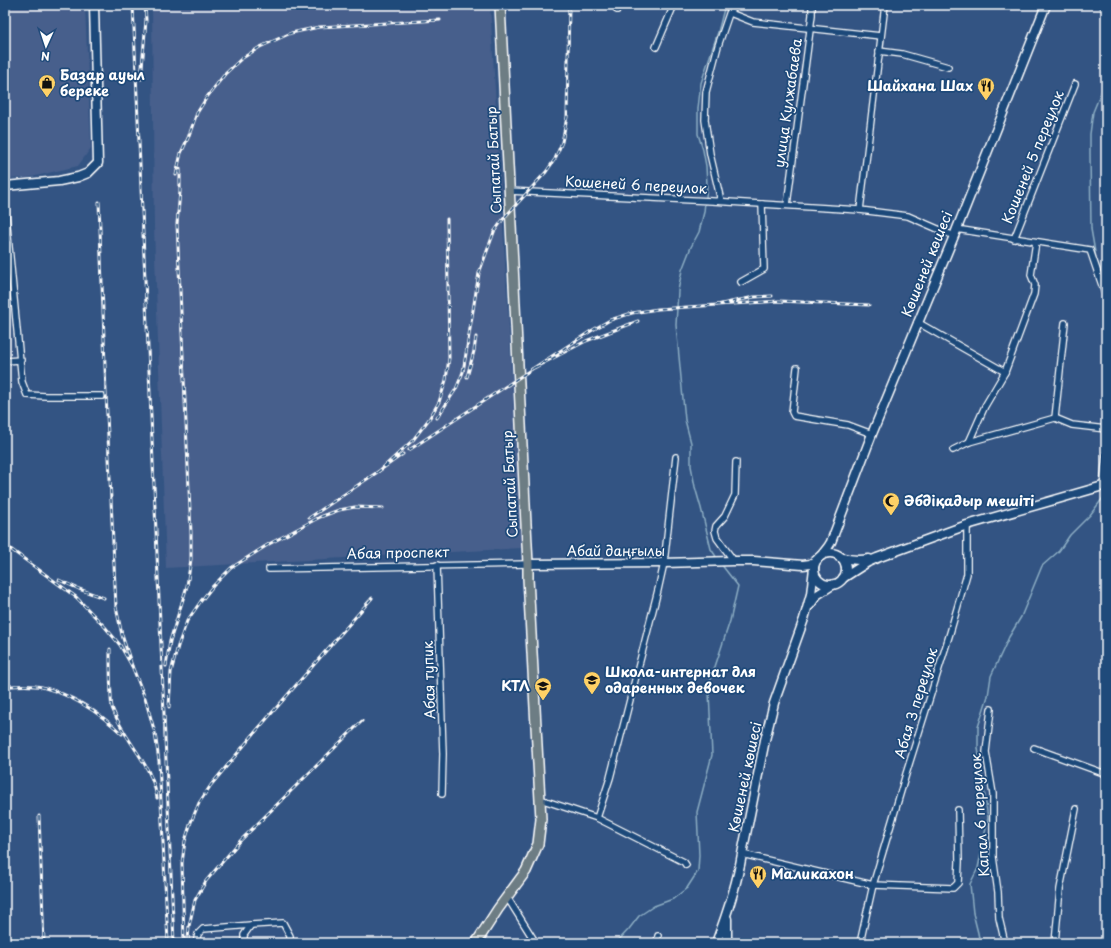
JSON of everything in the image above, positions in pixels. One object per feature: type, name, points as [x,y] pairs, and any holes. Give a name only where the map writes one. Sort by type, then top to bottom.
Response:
[{"type":"main road","points":[[5,186],[59,181],[78,177],[88,173],[98,163],[94,5]]},
{"type":"main road","name":"Сыпатай Батыр","points":[[476,943],[526,871],[538,844],[541,819],[528,586],[517,319],[500,5]]},
{"type":"main road","name":"Көшеней көшесі","points":[[819,558],[828,547],[834,534],[872,434],[1046,5]]},
{"type":"main road","points":[[804,618],[817,595],[868,562],[877,558],[967,525],[1105,486]]},
{"type":"main road","points":[[834,534],[833,545],[835,551],[843,560],[846,569],[843,578]]},
{"type":"main road","points":[[733,561],[803,565],[810,564],[829,554],[856,561],[877,558]]},
{"type":"main road","points":[[804,618],[819,558]]},
{"type":"main road","name":"Абай даңғылы","points":[[528,564],[664,564],[733,561]]},
{"type":"main road","points":[[788,565],[803,569],[815,575],[824,584],[835,584]]},
{"type":"main road","name":"Көшеней көшесі","points":[[716,943],[739,874],[765,740],[774,703],[804,618]]},
{"type":"main road","points":[[727,912],[727,943]]},
{"type":"street","points":[[656,47],[674,5]]},
{"type":"street","points":[[721,201],[710,154],[705,120],[706,92],[718,46],[732,5]]},
{"type":"street","name":"улица Кулжабаева","points":[[787,205],[812,5]]},
{"type":"street","points":[[860,210],[885,5]]},
{"type":"street","points":[[730,13],[753,22],[881,36]]},
{"type":"street","points":[[879,51],[902,54],[948,67]]},
{"type":"street","name":"Кошеней 5 переулок","points":[[1014,238],[1075,84]]},
{"type":"street","name":"Кошеней 6 переулок","points":[[509,191],[787,205],[860,210],[908,216],[955,232],[1014,238],[1090,250],[1106,297]]},
{"type":"street","points":[[741,282],[764,269],[762,204]]},
{"type":"street","points":[[5,205],[22,382],[27,395],[102,396]]},
{"type":"street","points":[[969,442],[985,406],[1005,372],[1034,294],[1035,285],[1031,275],[1036,242]]},
{"type":"street","points":[[917,322],[1005,372]]},
{"type":"street","points":[[1055,418],[1065,322]]},
{"type":"street","points":[[5,361],[21,360]]},
{"type":"street","points":[[797,368],[792,412],[794,416],[848,425],[872,434]]},
{"type":"street","points":[[953,450],[969,442],[1055,418],[1072,425],[1106,429]]},
{"type":"street","points":[[1105,486],[1106,454]]},
{"type":"street","points":[[597,818],[612,771],[664,564],[676,457]]},
{"type":"street","points":[[733,561],[717,538],[715,531],[716,526],[725,516],[734,495],[736,462]]},
{"type":"street","name":"Абая 3 переулок","points":[[860,943],[873,885],[967,574],[967,525]]},
{"type":"street","name":"Абая проспект","points":[[269,569],[528,564]]},
{"type":"street","name":"Абая тупик","points":[[437,565],[443,754],[442,794]]},
{"type":"street","name":"Капал 6 переулок","points":[[991,709],[986,752],[993,794],[993,857],[998,892],[999,918],[1005,943]]},
{"type":"street","points":[[1034,748],[1106,774]]},
{"type":"street","points":[[540,800],[597,818],[684,862],[686,865]]},
{"type":"street","points":[[1055,943],[1060,889],[1076,809]]},
{"type":"street","points":[[742,854],[873,885],[952,888],[958,883],[958,810]]},
{"type":"street","points":[[1104,879],[1106,891]]},
{"type":"street","points":[[507,897],[534,940]]},
{"type":"street","points":[[196,943],[198,934],[203,929],[283,923],[290,936],[290,943]]},
{"type":"street","points":[[244,943],[244,935],[251,925]]},
{"type":"street","points":[[657,943],[658,936]]},
{"type":"shaded area","name":"Базар ауыл береке","points":[[5,5],[85,5],[91,148],[78,166],[27,178],[5,179]]},
{"type":"shaded area","points":[[152,5],[490,5],[522,548],[166,568],[154,228]]},
{"type":"waterway","points":[[706,198],[706,166],[698,134],[698,108],[701,83],[718,32],[725,5]]},
{"type":"waterway","points":[[1098,5],[1106,16]]},
{"type":"waterway","points":[[1106,80],[1093,112],[1090,134],[1091,229],[1096,258],[1106,284]]},
{"type":"waterway","points":[[705,202],[699,232],[682,270],[678,291],[676,325],[685,420],[691,443],[691,466],[711,549],[717,558]]},
{"type":"waterway","points":[[980,943],[973,913],[970,884],[978,868],[988,818],[978,748],[978,727],[988,696],[991,676],[1009,637],[1021,617],[1042,566],[1059,551],[1070,535],[1090,515],[1106,494]]},
{"type":"waterway","points":[[616,943],[639,916],[654,906],[673,899],[687,888],[698,871],[699,855],[697,812],[712,755],[709,692],[710,682],[730,621],[738,586],[721,564]]},
{"type":"railway","points":[[133,5],[174,943]]},
{"type":"railway","points":[[141,79],[146,20],[145,5]]},
{"type":"railway","points":[[437,418],[456,389],[463,372],[479,273],[494,232],[504,218],[546,172],[555,159],[562,142],[567,117],[569,5]]},
{"type":"railway","points":[[176,175],[181,153],[197,113],[207,97],[225,74],[241,59],[260,47],[291,33],[319,27],[440,20]]},
{"type":"railway","points":[[166,666],[170,641],[187,586],[191,559],[177,224],[180,192],[180,169]]},
{"type":"railway","points":[[99,202],[116,607],[122,635],[132,666]]},
{"type":"railway","points":[[403,454],[379,471],[413,440],[429,419],[439,402],[446,380],[449,358],[447,219]]},
{"type":"railway","points":[[772,296],[754,297],[717,305],[779,301],[869,305]]},
{"type":"railway","points":[[638,321],[586,341],[532,369],[610,320],[632,313],[658,309],[717,305]]},
{"type":"railway","points":[[467,377],[476,337]]},
{"type":"railway","points":[[409,450],[532,369]]},
{"type":"railway","points":[[309,518],[379,471]]},
{"type":"railway","points":[[169,707],[171,672],[187,621],[213,586],[231,568],[269,544],[320,517],[339,510],[355,507],[383,508]]},
{"type":"railway","points":[[5,545],[76,597],[120,645],[132,666],[145,698],[155,733],[159,761],[168,943]]},
{"type":"railway","points":[[59,580],[104,598]]},
{"type":"railway","points":[[184,943],[182,863],[185,841],[199,803],[211,785],[257,730],[372,598]]},
{"type":"railway","points":[[110,649],[112,708],[118,722],[150,774],[157,798]]},
{"type":"railway","points":[[5,686],[29,685],[53,690],[75,700],[95,712],[122,734]]},
{"type":"railway","points":[[188,941],[189,926],[195,900],[206,881],[241,840],[362,721]]},
{"type":"railway","points":[[39,816],[44,943]]},
{"type":"place","name":"Базар ауыл береке","points":[[47,98]]},
{"type":"place","name":"Шайхана Шах","points":[[986,101]]},
{"type":"place","name":"Әбдіқадыр мешіті","points":[[891,516]]},
{"type":"place","name":"Школа-интернат для одаренных девочек","points":[[592,695]]},
{"type":"place","name":"КТЛ","points":[[543,701]]},
{"type":"place","name":"Маликахон","points":[[758,889]]}]
